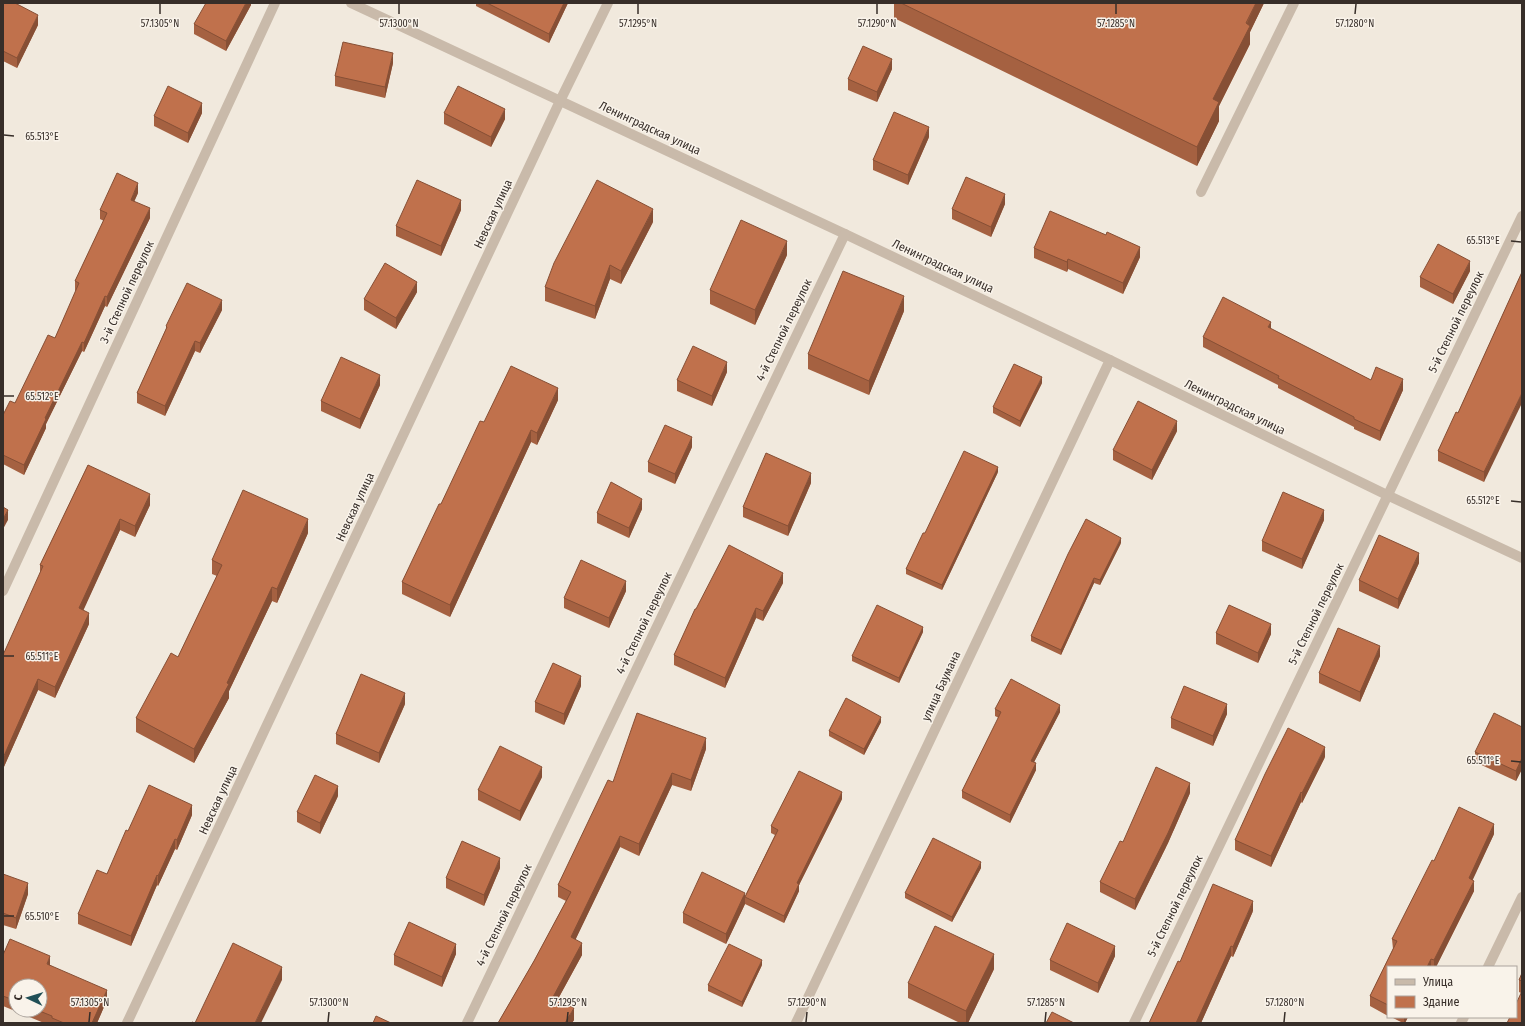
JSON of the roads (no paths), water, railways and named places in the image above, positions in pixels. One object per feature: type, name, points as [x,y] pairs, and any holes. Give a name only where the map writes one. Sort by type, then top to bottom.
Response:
[{"type":"street","name":"3-й Степной переулок","points":[[3,591],[274,3]]},
{"type":"street","name":"Ленинградская улица","points":[[351,3],[845,234],[1110,360],[1387,495],[1522,558]]},
{"type":"street","name":"Невская улица","points":[[127,1023],[560,101],[608,3]]},
{"type":"street","points":[[1201,192],[1294,3]]},
{"type":"street","name":"5-й Степной переулок","points":[[1134,1023],[1522,216]]},
{"type":"street","name":"4-й Степной переулок","points":[[467,1023],[845,234]]},
{"type":"street","name":"улица Баумана","points":[[796,1023],[1110,360]]},
{"type":"street","points":[[1488,966],[1522,897]]}]
